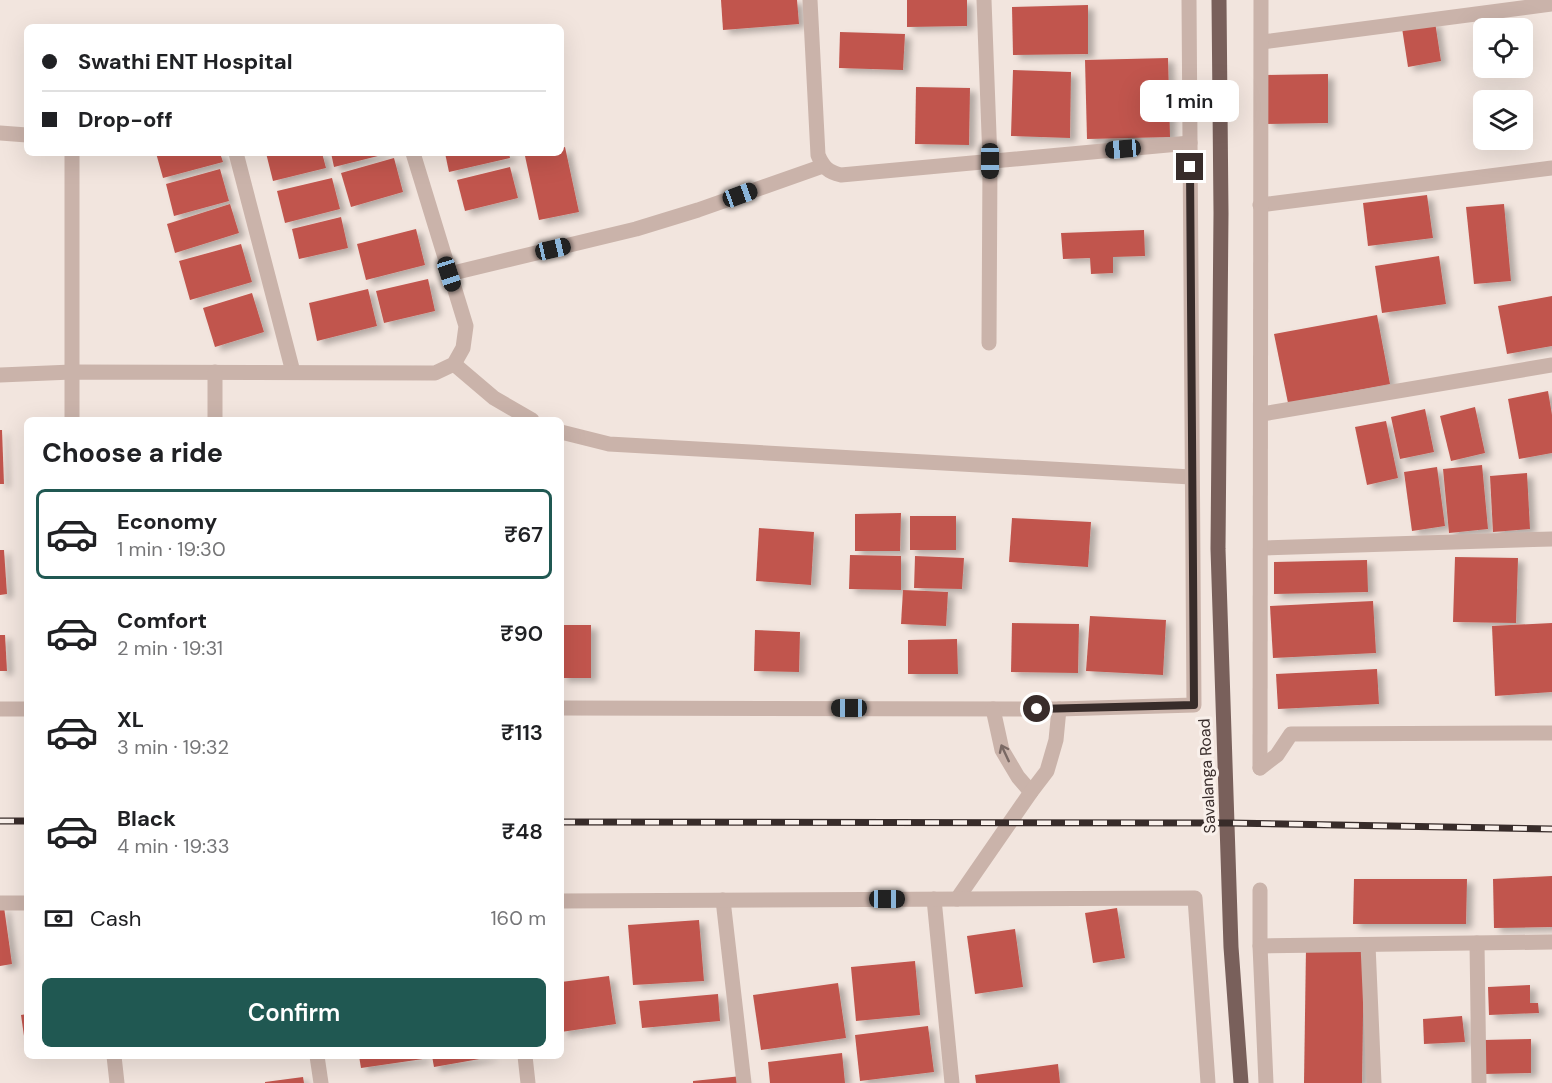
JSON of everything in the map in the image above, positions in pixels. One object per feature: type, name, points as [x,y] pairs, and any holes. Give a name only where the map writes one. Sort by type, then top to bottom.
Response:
[{"type":"main road","name":"Savalanga Road","points":[[1220,0],[1218,549],[1231,947],[1241,1083]]},
{"type":"street","points":[[810,0],[818,155],[823,166],[830,172],[841,175],[1190,143]]},
{"type":"street","points":[[984,0],[990,161],[989,343]]},
{"type":"street","points":[[564,708],[1059,709],[1194,705],[1189,0]]},
{"type":"street","points":[[1261,0],[1260,768],[1277,755],[1291,734],[1552,734]]},
{"type":"street","points":[[1262,42],[1552,4]]},
{"type":"street","points":[[0,133],[24,135]]},
{"type":"street","points":[[72,156],[72,417]]},
{"type":"street","points":[[237,156],[293,372]]},
{"type":"street","points":[[0,375],[72,372],[435,373],[454,364],[463,348],[466,326],[414,156]]},
{"type":"street","points":[[449,274],[636,229],[823,166]]},
{"type":"street","points":[[1260,205],[1552,168]]},
{"type":"street","points":[[454,364],[494,398],[527,417]]},
{"type":"street","points":[[1262,414],[1552,364]]},
{"type":"street","points":[[215,372],[215,417]]},
{"type":"street","points":[[564,433],[609,444],[1191,477]]},
{"type":"street","points":[[1262,548],[1552,539]]},
{"type":"street","points":[[0,709],[24,709]]},
{"type":"street","points":[[993,709],[1002,750],[1018,777],[1031,792]]},
{"type":"street","points":[[957,899],[1047,771],[1056,740],[1059,709]]},
{"type":"street","points":[[1260,890],[1266,1083]]},
{"type":"street","points":[[564,900],[1195,898],[1208,1083]]},
{"type":"street","points":[[934,899],[952,1083]]},
{"type":"street","points":[[723,900],[744,1083]]},
{"type":"street","points":[[0,903],[24,903]]},
{"type":"street","points":[[1260,946],[1552,942]]},
{"type":"street","points":[[1476,943],[1479,1083]]},
{"type":"street","points":[[1368,945],[1374,1083]]},
{"type":"street","points":[[114,1059],[117,1083]]},
{"type":"street","points":[[317,1059],[321,1083]]},
{"type":"street","points":[[525,1059],[528,1083]]},
{"type":"building","points":[[721,0],[797,0],[799,24],[723,30]]},
{"type":"building","points":[[907,0],[967,0],[967,26],[907,27]]},
{"type":"building","points":[[1088,5],[1088,54],[1013,55],[1012,7]]},
{"type":"building","points":[[1435,22],[1441,61],[1408,67],[1402,28]]},
{"type":"building","points":[[840,32],[905,34],[903,70],[839,68]]},
{"type":"building","points":[[1168,58],[1170,137],[1087,139],[1085,60]]},
{"type":"building","points":[[1013,70],[1071,72],[1070,138],[1011,136]]},
{"type":"building","points":[[1328,74],[1328,123],[1267,124],[1266,75]]},
{"type":"building","points":[[916,87],[970,88],[969,145],[915,144]]},
{"type":"building","points":[[564,147],[579,212],[539,220],[525,156],[564,156]]},
{"type":"building","points":[[157,156],[221,156],[223,162],[163,178]]},
{"type":"building","points":[[267,156],[323,156],[326,168],[273,181]]},
{"type":"building","points":[[332,156],[378,156],[334,167]]},
{"type":"building","points":[[446,156],[510,156],[510,158],[449,172]]},
{"type":"building","points":[[394,158],[403,192],[351,207],[341,173]]},
{"type":"building","points":[[510,167],[518,198],[465,211],[457,180]]},
{"type":"building","points":[[220,169],[229,201],[174,216],[166,184]]},
{"type":"building","points":[[332,178],[340,209],[285,223],[277,191]]},
{"type":"building","points":[[1427,195],[1433,238],[1368,246],[1363,203]]},
{"type":"building","points":[[230,204],[239,233],[175,253],[167,224]]},
{"type":"building","points":[[1504,204],[1511,281],[1474,284],[1466,207]]},
{"type":"building","points":[[341,217],[348,248],[299,259],[292,229]]},
{"type":"building","points":[[416,229],[425,265],[366,280],[357,244]]},
{"type":"building","points":[[1144,230],[1145,256],[1113,257],[1113,273],[1091,274],[1090,258],[1063,259],[1061,233]]},
{"type":"building","points":[[241,244],[252,282],[190,300],[179,261]]},
{"type":"building","points":[[1439,256],[1446,304],[1382,313],[1375,266]]},
{"type":"building","points":[[428,279],[435,311],[384,323],[376,291]]},
{"type":"building","points":[[368,289],[377,326],[317,341],[309,303]]},
{"type":"building","points":[[252,293],[264,332],[215,347],[203,308]]},
{"type":"building","points":[[1552,296],[1552,346],[1507,354],[1498,306]]},
{"type":"building","points":[[1377,315],[1390,384],[1288,403],[1274,334]]},
{"type":"building","points":[[1548,391],[1552,415],[1552,453],[1519,459],[1508,399]]},
{"type":"building","points":[[1475,407],[1485,453],[1451,461],[1440,416]]},
{"type":"building","points":[[1425,409],[1434,452],[1400,459],[1391,417]]},
{"type":"building","points":[[1386,421],[1398,478],[1367,485],[1355,427]]},
{"type":"building","points":[[0,430],[2,430],[4,484],[0,484]]},
{"type":"building","points":[[1482,465],[1488,529],[1449,533],[1443,469]]},
{"type":"building","points":[[1437,467],[1445,526],[1412,531],[1404,472]]},
{"type":"building","points":[[1527,473],[1530,529],[1493,532],[1490,476]]},
{"type":"building","points":[[901,513],[900,551],[855,551],[855,514]]},
{"type":"building","points":[[910,516],[956,516],[956,550],[910,550]]},
{"type":"building","points":[[1012,518],[1091,522],[1088,567],[1009,562]]},
{"type":"building","points":[[759,528],[814,532],[811,585],[756,581]]},
{"type":"building","points":[[0,550],[4,550],[7,594],[0,595]]},
{"type":"building","points":[[850,555],[901,556],[901,590],[849,589]]},
{"type":"building","points":[[915,556],[964,558],[962,589],[914,588]]},
{"type":"building","points":[[1455,557],[1518,558],[1516,623],[1453,622]]},
{"type":"building","points":[[1367,560],[1368,592],[1274,594],[1274,562]]},
{"type":"building","points":[[903,590],[948,592],[946,626],[901,624]]},
{"type":"building","points":[[1373,601],[1376,653],[1273,658],[1270,606]]},
{"type":"building","points":[[1090,616],[1166,620],[1163,675],[1086,671]]},
{"type":"building","points":[[1012,623],[1079,624],[1078,673],[1011,672]]},
{"type":"building","points":[[1552,623],[1552,692],[1495,696],[1492,626]]},
{"type":"building","points":[[564,625],[591,625],[591,678],[564,678]]},
{"type":"building","points":[[755,630],[800,632],[799,672],[754,671]]},
{"type":"building","points":[[0,635],[5,635],[7,671],[0,671]]},
{"type":"building","points":[[957,639],[958,674],[908,674],[908,640]]},
{"type":"building","points":[[1377,669],[1379,704],[1278,709],[1276,674]]},
{"type":"building","points":[[1552,876],[1552,927],[1494,928],[1493,879]]},
{"type":"building","points":[[1354,879],[1467,879],[1466,924],[1353,924]]},
{"type":"building","points":[[4,907],[12,964],[0,966],[0,908]]},
{"type":"building","points":[[1117,908],[1125,958],[1093,963],[1085,913]]},
{"type":"building","points":[[699,920],[704,981],[633,985],[628,925]]},
{"type":"building","points":[[1015,929],[1023,987],[975,994],[967,936]]},
{"type":"building","points":[[1306,948],[1364,949],[1362,1083],[1304,1083]]},
{"type":"building","points":[[915,961],[920,1015],[856,1021],[851,967]]},
{"type":"building","points":[[609,976],[616,1024],[564,1032],[564,982]]},
{"type":"building","points":[[838,983],[846,1038],[761,1050],[753,995]]},
{"type":"building","points":[[1530,985],[1530,1003],[1538,1003],[1539,1013],[1489,1015],[1488,987]]},
{"type":"building","points":[[718,994],[720,1021],[642,1028],[639,1001]]},
{"type":"building","points":[[24,1014],[24,1036],[21,1015]]},
{"type":"building","points":[[1462,1016],[1465,1042],[1424,1044],[1423,1019]]},
{"type":"building","points":[[928,1026],[934,1072],[860,1081],[855,1035]]},
{"type":"building","points":[[1531,1039],[1531,1073],[1484,1074],[1484,1040]]},
{"type":"building","points":[[842,1053],[845,1083],[770,1083],[768,1062]]},
{"type":"building","points":[[360,1059],[423,1059],[361,1068]]},
{"type":"building","points":[[433,1059],[480,1059],[434,1067]]},
{"type":"building","points":[[1058,1064],[1060,1083],[976,1083],[975,1075]]},
{"type":"building","points":[[742,1076],[742,1083],[693,1083],[693,1081]]},
{"type":"building","points":[[303,1077],[304,1083],[265,1083],[265,1082]]},
{"type":"railway","points":[[0,821],[24,821]]},
{"type":"railway","points":[[564,822],[1230,823],[1552,829]]},
{"type":"route","points":[[1037,709],[1194,705],[1190,167]]}]
